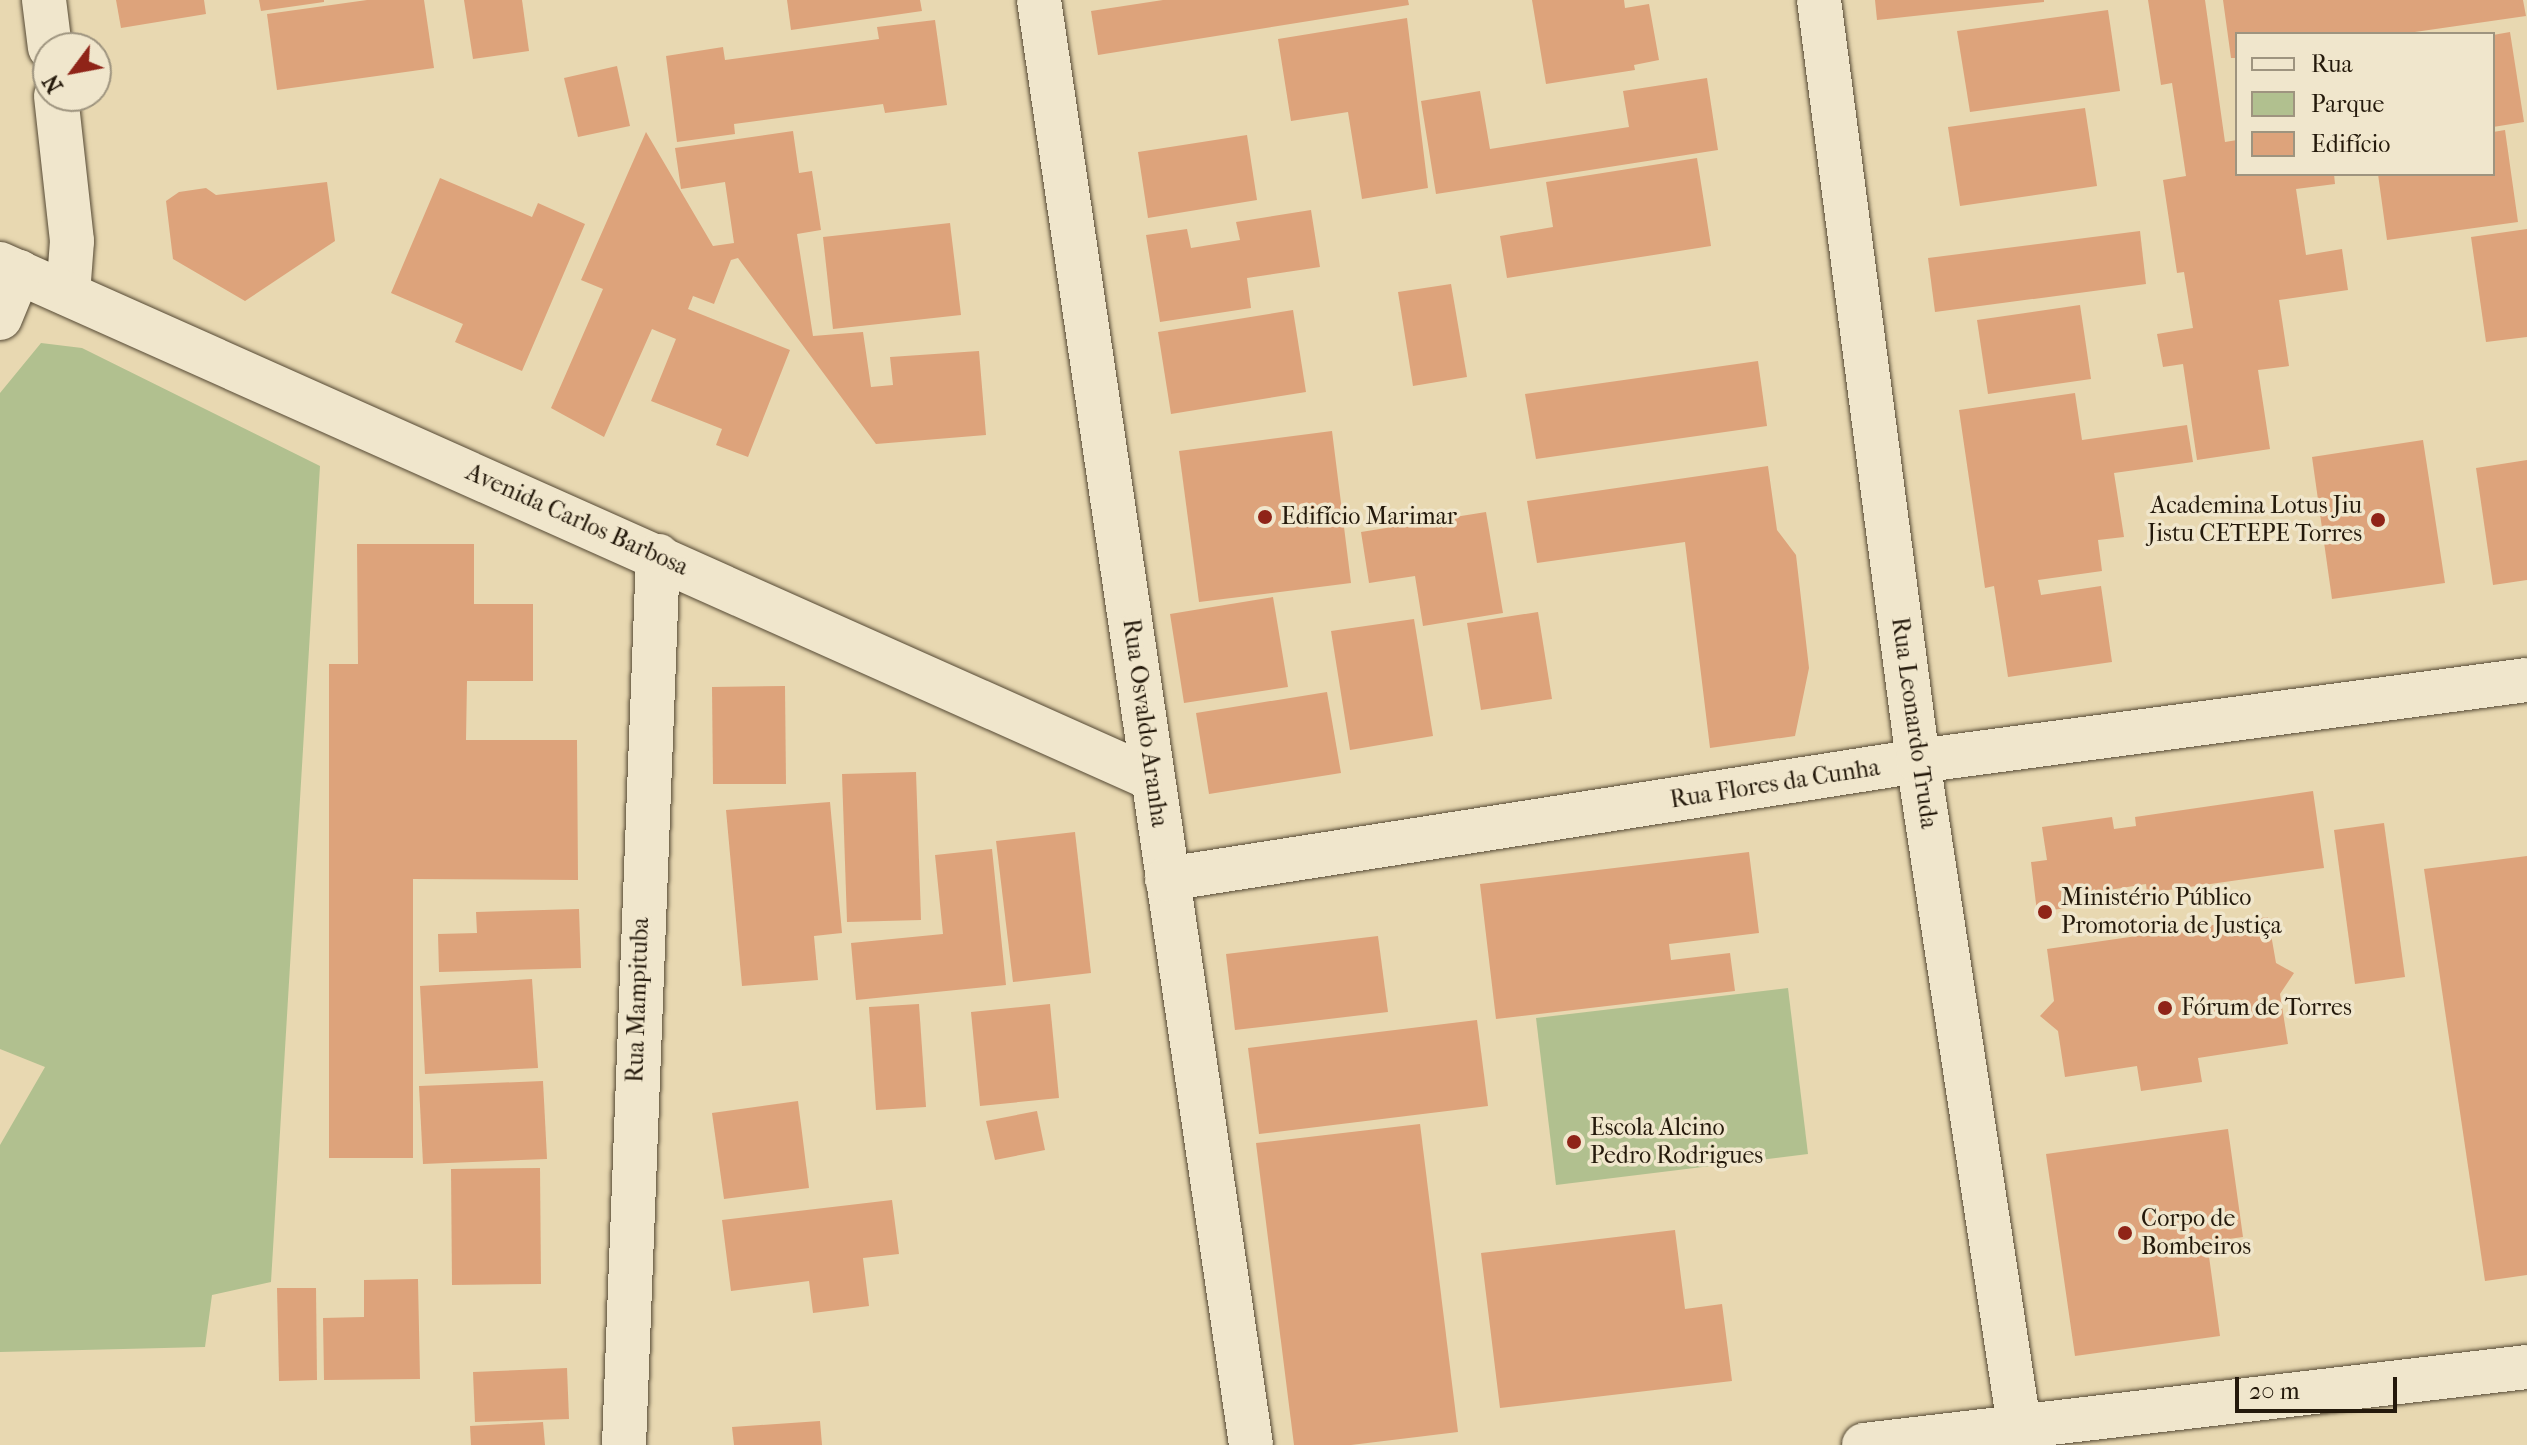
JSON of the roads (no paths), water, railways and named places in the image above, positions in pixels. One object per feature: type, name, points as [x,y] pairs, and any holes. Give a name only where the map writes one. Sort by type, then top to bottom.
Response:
[{"type":"street","points":[[44,0],[48,32]]},
{"type":"street","name":"Rua Osvaldo Aranha","points":[[1039,0],[1251,1445]]},
{"type":"street","name":"Rua Leonardo Truda","points":[[1819,0],[1918,761],[2020,1435]]},
{"type":"street","points":[[58,112],[72,241],[68,294]]},
{"type":"street","points":[[0,318],[10,268]]},
{"type":"street","name":"Avenida Carlos Barbosa","points":[[10,268],[1153,779]]},
{"type":"street","name":"Rua Mampituba","points":[[624,1445],[658,556]]},
{"type":"street","name":"Rua Flores da Cunha","points":[[1167,879],[1918,761],[2527,680]]},
{"type":"street","points":[[1864,1445],[2020,1435],[2527,1367]]},
{"type":"place","name":"Edifício Marimar","points":[[1265,517]]},
{"type":"place","name":"Academina Lotus Jiu Jistu CETEPE Torres","points":[[2378,520]]},
{"type":"place","name":"Ministério Público Promotoria de Justiça","points":[[2045,912]]},
{"type":"place","name":"Fórum de Torres","points":[[2165,1008]]},
{"type":"place","name":"Escola Alcino Pedro Rodrigues","points":[[1574,1142]]},
{"type":"place","name":"Corpo de Bombeiros","points":[[2125,1233]]}]
